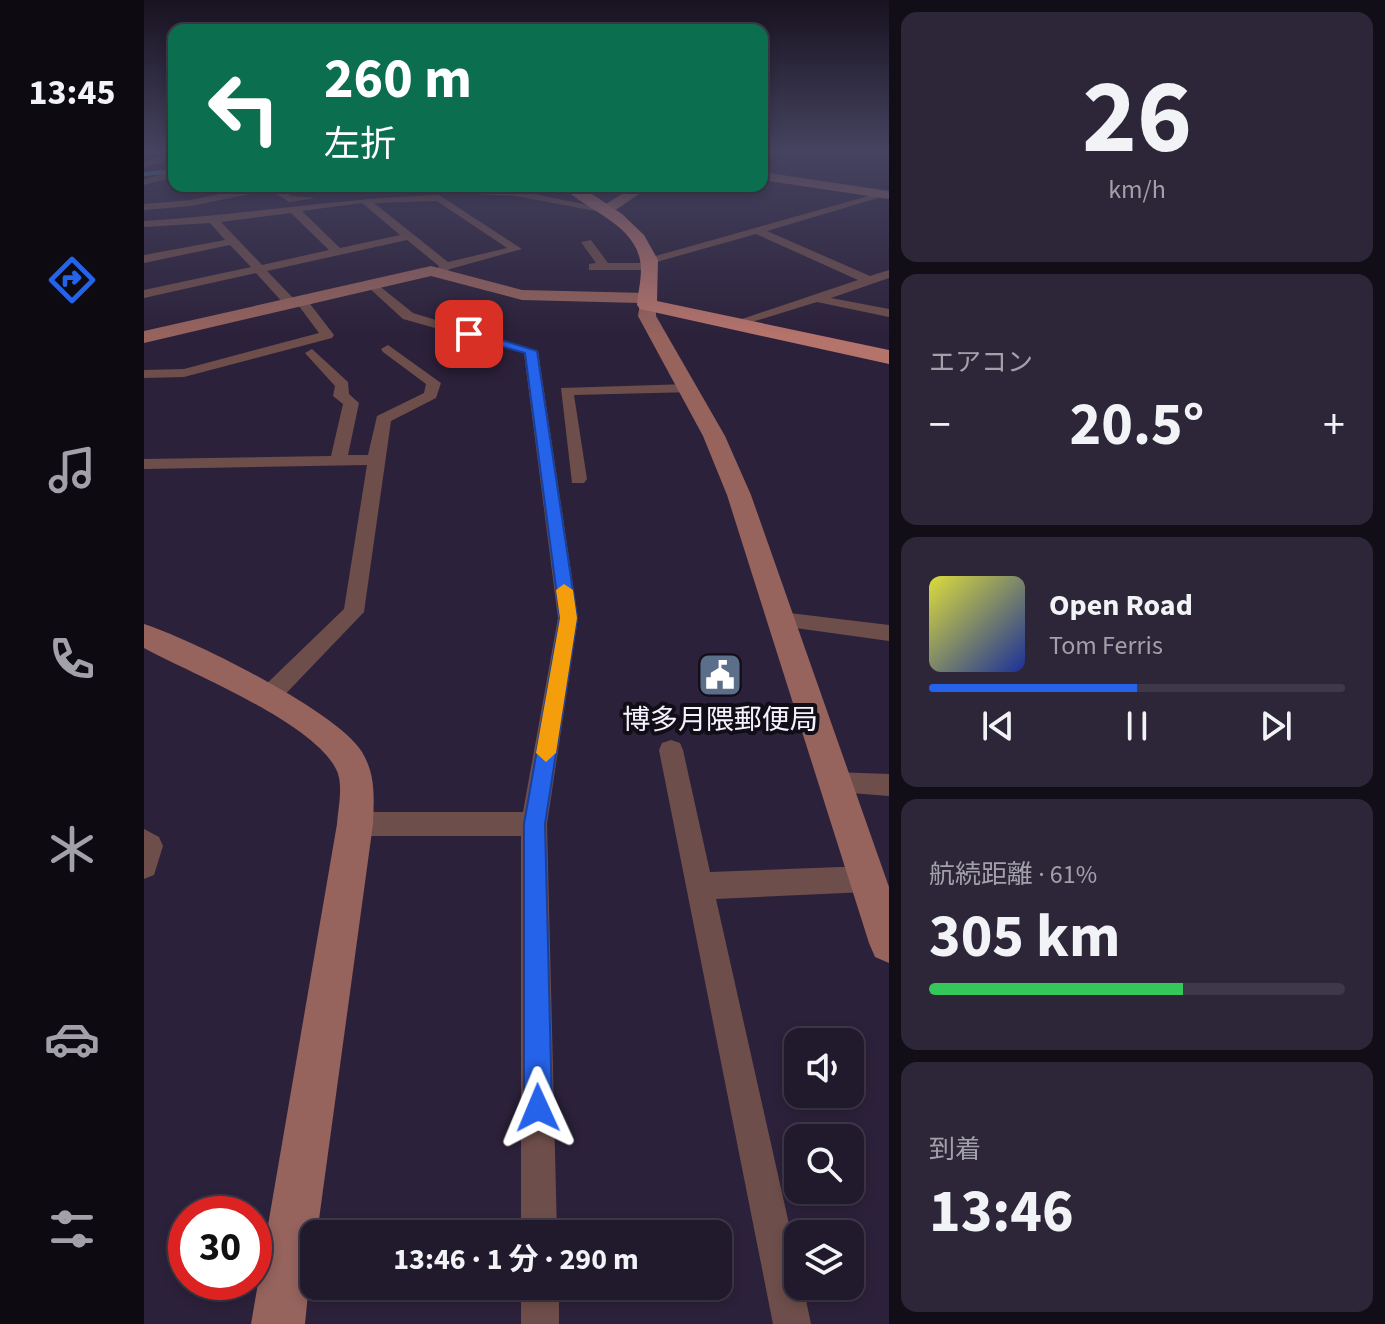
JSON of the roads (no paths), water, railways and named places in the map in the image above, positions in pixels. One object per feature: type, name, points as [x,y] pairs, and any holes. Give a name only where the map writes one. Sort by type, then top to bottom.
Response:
[{"type":"main road","points":[[608,212],[644,247],[649,263],[647,302],[889,357]]},
{"type":"street","points":[[144,224],[213,220],[273,212]]},
{"type":"street","points":[[296,212],[338,252]]},
{"type":"street","points":[[379,212],[444,269],[522,295],[647,302],[647,316],[689,389],[739,495],[889,943]]},
{"type":"street","points":[[144,337],[295,300],[444,269],[516,249],[460,212]]},
{"type":"street","points":[[587,242],[598,266],[649,263],[825,212]]},
{"type":"street","points":[[144,374],[184,373],[327,335],[213,220]]},
{"type":"street","points":[[758,231],[870,281]]},
{"type":"street","points":[[144,294],[409,236]]},
{"type":"street","points":[[144,259],[235,241]]},
{"type":"street","points":[[157,243],[183,251]]},
{"type":"street","points":[[741,324],[888,274]]},
{"type":"street","points":[[372,284],[408,316],[531,351],[568,618],[534,824],[539,1220]]},
{"type":"street","points":[[821,299],[889,313]]},
{"type":"street","points":[[266,699],[354,612],[383,419],[431,395],[434,383],[388,349]]},
{"type":"street","points":[[312,353],[343,385],[341,396],[351,403],[338,461]]},
{"type":"street","points":[[578,479],[566,391],[689,389]]},
{"type":"street","points":[[144,464],[376,460]]},
{"type":"street","points":[[781,620],[889,633]]},
{"type":"street","points":[[149,645],[266,699],[322,729],[350,759],[357,785],[355,824],[278,1324]]},
{"type":"street","points":[[671,750],[792,1324]]},
{"type":"street","points":[[834,783],[889,785]]},
{"type":"street","points":[[355,824],[534,824]]},
{"type":"street","points":[[144,841],[150,846],[144,866]]},
{"type":"street","points":[[702,886],[866,879]]},
{"type":"street","points":[[540,1300],[540,1324]]},
{"type":"place","name":"博多月隈郵便局","points":[[720,675]]}]
